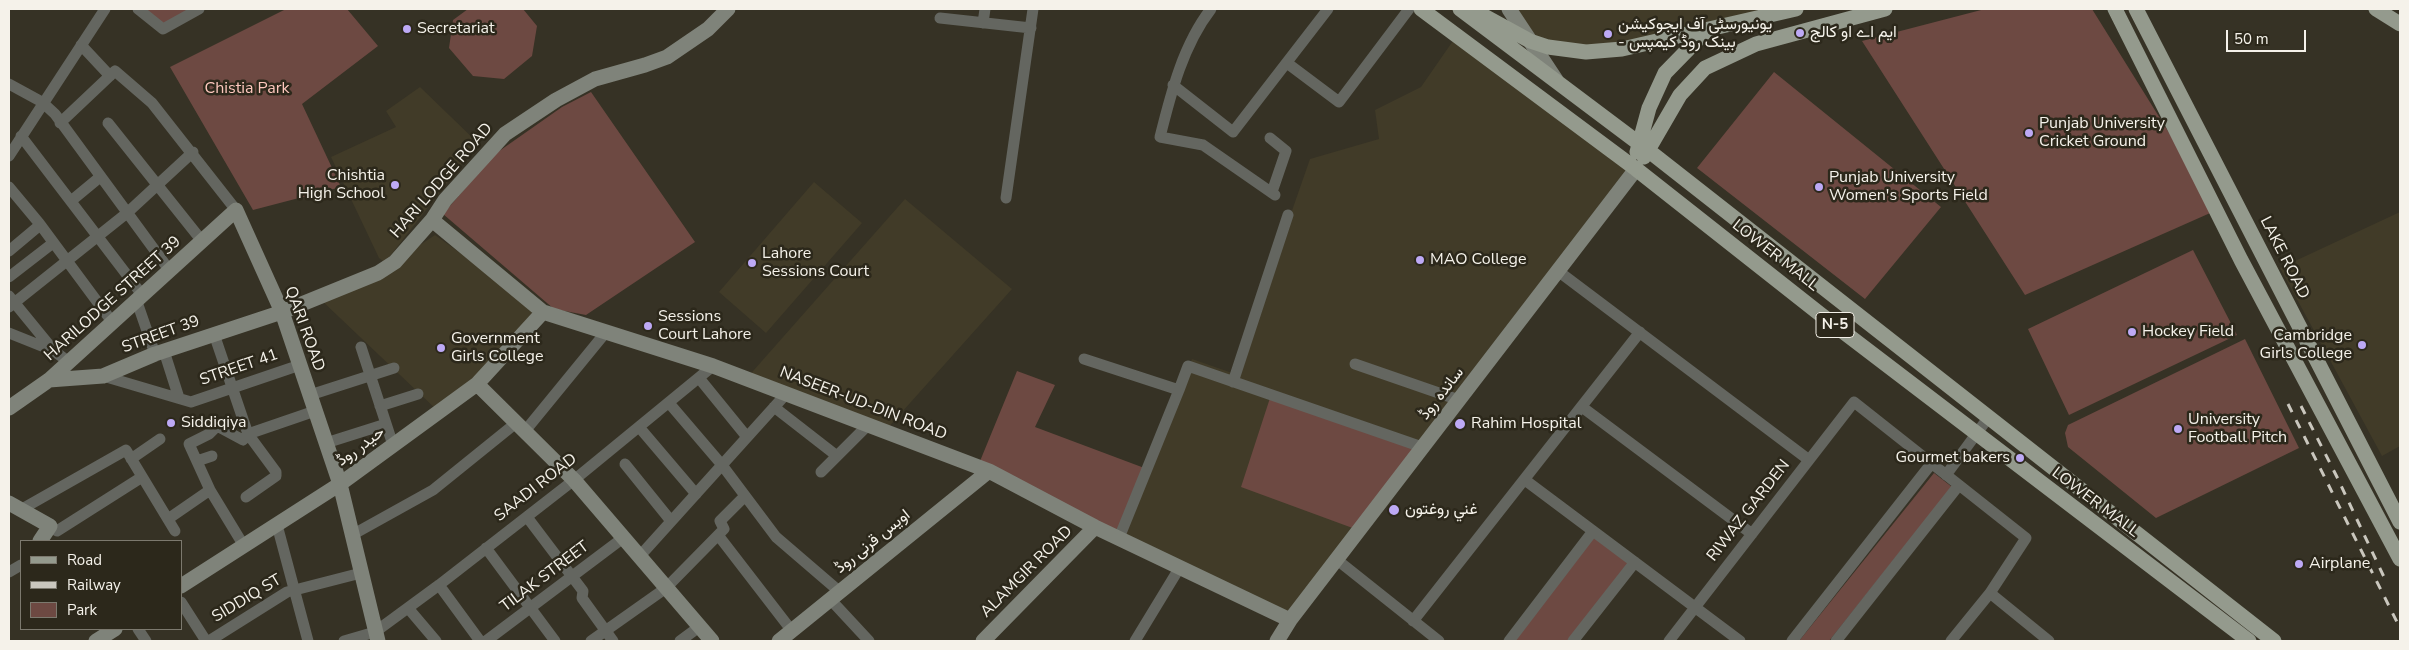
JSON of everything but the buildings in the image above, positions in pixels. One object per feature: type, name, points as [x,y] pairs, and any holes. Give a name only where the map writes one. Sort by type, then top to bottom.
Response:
[{"type":"main road","name":"HARI LODGE ROAD","points":[[282,312],[378,273],[395,262],[432,220],[445,200],[505,134],[556,100],[594,78],[645,66],[667,57],[708,29],[728,9]]},
{"type":"main road","name":"LOWER MALL","points":[[1421,9],[1636,169],[1976,434],[2249,641]]},
{"type":"main road","name":"LOWER MALL","points":[[1460,9],[1644,147],[2274,641]]},
{"type":"main road","points":[[1471,9],[1530,41],[1548,48],[1595,51],[1622,49],[1796,9]]},
{"type":"main road","points":[[1509,9],[1557,82]]},
{"type":"main road","points":[[1644,147],[1680,95],[1705,68],[1756,44],[1885,9]]},
{"type":"main road","points":[[2115,9],[2241,260],[2400,559]]},
{"type":"main road","name":"LAKE ROAD","points":[[2136,9],[2400,522]]},
{"type":"main road","points":[[2376,9],[2400,24]]},
{"type":"main road","points":[[1636,169],[1644,147],[1654,92],[1665,73],[1708,29]]},
{"type":"main road","name":"ساندہ روڈ","points":[[1282,639],[1290,620],[1636,169]]},
{"type":"main road","name":"HARILODGE STREET 39","points":[[9,408],[50,380],[236,210]]},
{"type":"main road","name":"QARI ROAD","points":[[236,210],[282,312],[340,484],[376,636]]},
{"type":"main road","name":"NASEER-UD-DIN ROAD","points":[[432,220],[542,312],[713,366],[989,470],[1095,527],[1290,620]]},
{"type":"main road","name":"STREET 39","points":[[50,380],[103,376],[160,352],[282,312]]},
{"type":"main road","name":"حیدر روڈ","points":[[182,585],[340,484],[477,384],[542,312]]},
{"type":"main road","points":[[477,384],[574,480],[712,641]]},
{"type":"main road","name":"اویس قرنی روڈ","points":[[779,641],[989,470]]},
{"type":"main road","points":[[15,506],[50,526],[41,540]]},
{"type":"main road","name":"ALAMGIR ROAD","points":[[982,641],[1095,527]]},
{"type":"main road","points":[[89,630],[96,641],[113,630]]},
{"type":"street","points":[[9,156],[42,102],[105,9]]},
{"type":"street","points":[[138,9],[163,29],[199,9]]},
{"type":"street","points":[[982,23],[985,9]]},
{"type":"street","points":[[1006,198],[1033,9]]},
{"type":"street","points":[[1211,9],[1202,21],[1173,85],[1160,137],[1203,145],[1273,194],[1286,151],[1270,138]]},
{"type":"street","points":[[1173,85],[1233,132],[1328,9]]},
{"type":"street","points":[[1287,62],[1339,102],[1409,9]]},
{"type":"street","points":[[940,18],[1031,28]]},
{"type":"street","name":"QARI ROAD","points":[[81,45],[152,103],[193,152],[236,210]]},
{"type":"street","points":[[60,122],[113,73]]},
{"type":"street","points":[[9,84],[42,102],[60,122],[170,271]]},
{"type":"street","points":[[108,123],[202,241]]},
{"type":"street","points":[[21,136],[97,235],[140,299],[179,398]]},
{"type":"street","points":[[69,362],[54,351],[11,302],[127,213],[193,152]]},
{"type":"street","points":[[71,201],[100,177]]},
{"type":"street","points":[[9,187],[40,225],[113,323]]},
{"type":"street","points":[[1233,382],[1288,215]]},
{"type":"street","points":[[9,251],[40,225]]},
{"type":"street","points":[[9,277],[53,242]]},
{"type":"street","points":[[1558,270],[1809,460]]},
{"type":"street","points":[[352,535],[433,490],[521,427],[606,332]]},
{"type":"street","points":[[1413,621],[1640,332]]},
{"type":"street","points":[[9,333],[54,351]]},
{"type":"street","points":[[214,334],[248,434],[277,474],[246,497]]},
{"type":"street","points":[[361,347],[393,445]]},
{"type":"street","points":[[1084,359],[1179,390]]},
{"type":"street","points":[[1355,364],[1460,400]]},
{"type":"street","name":"STREET 41","points":[[103,376],[191,402],[300,365]]},
{"type":"street","name":"SAADI ROAD","points":[[344,641],[376,636],[408,608],[574,480],[713,366]]},
{"type":"street","points":[[1119,538],[1188,366],[1422,447]]},
{"type":"street","points":[[310,396],[394,368]]},
{"type":"street","points":[[699,378],[747,437]]},
{"type":"street","points":[[380,406],[418,394]]},
{"type":"street","points":[[639,557],[786,394]]},
{"type":"street","points":[[669,402],[722,465],[776,537],[835,596],[869,641]]},
{"type":"street","name":"RIWAZ GARDEN","points":[[1669,641],[1854,402],[1931,464]]},
{"type":"street","points":[[774,407],[837,456]]},
{"type":"street","points":[[1582,407],[1752,534]]},
{"type":"street","points":[[244,546],[210,490],[189,444],[209,434],[217,426],[243,440],[248,434],[315,411]]},
{"type":"street","points":[[1946,475],[1988,418]]},
{"type":"street","points":[[326,443],[386,424]]},
{"type":"street","points":[[821,472],[868,425]]},
{"type":"street","points":[[639,426],[696,494]]},
{"type":"street","points":[[131,459],[160,439]]},
{"type":"street","points":[[15,506],[126,450],[175,531]]},
{"type":"street","points":[[197,461],[212,456]]},
{"type":"street","points":[[625,464],[671,521]]},
{"type":"street","points":[[1792,641],[1931,464],[2026,538],[1990,593],[1951,641]]},
{"type":"street","points":[[50,526],[57,531],[142,477]]},
{"type":"street","points":[[1525,480],[1740,641]]},
{"type":"street","points":[[1836,641],[1959,485]]},
{"type":"street","points":[[168,519],[210,490]]},
{"type":"street","points":[[591,641],[666,588],[718,535],[724,528],[720,521],[745,496]]},
{"type":"street","points":[[527,517],[583,591],[582,598],[613,641]]},
{"type":"street","points":[[277,525],[308,641]]},
{"type":"street","points":[[1509,641],[1593,531]]},
{"type":"street","points":[[718,535],[792,630]]},
{"type":"street","name":"TILAK STREET","points":[[486,641],[623,538]]},
{"type":"street","points":[[486,548],[555,641]]},
{"type":"street","points":[[1336,559],[1439,641]]},
{"type":"street","points":[[1573,641],[1635,562]]},
{"type":"street","points":[[9,572],[20,566]]},
{"type":"street","points":[[1135,641],[1180,567]]},
{"type":"street","name":"SIDDIQ ST","points":[[208,641],[287,592],[361,574]]},
{"type":"street","points":[[439,585],[480,641]]},
{"type":"street","points":[[1990,593],[2049,641]]},
{"type":"street","points":[[182,603],[208,641]]},
{"type":"street","points":[[408,608],[436,641]]},
{"type":"street","points":[[680,641],[700,627]]},
{"type":"street","points":[[139,630],[146,641]]},
{"type":"shaded area","name":"یونیورسٹی آف ایجوکیشن - بینک روڈ کیمپس","points":[[1515,9],[1796,9],[1622,49],[1533,40]]},
{"type":"shaded area","name":"MAO College","points":[[1457,35],[1636,169],[1290,620],[1119,538],[1192,359],[1235,374],[1310,159],[1379,139],[1375,110],[1421,87]]},
{"type":"shaded area","name":"Chishtia High School","points":[[420,87],[478,143],[387,260],[383,261],[379,258],[331,157],[396,127],[386,111]]},
{"type":"shaded area","points":[[814,182],[862,223],[766,333],[719,292]]},
{"type":"shaded area","points":[[905,199],[1012,289],[885,431],[746,379]]},
{"type":"shaded area","name":"Cambridge Girls College","points":[[2400,212],[2400,446],[2382,456],[2280,268]]},
{"type":"shaded area","name":"Government Girls College","points":[[435,235],[543,312],[439,412],[319,298],[378,273]]},
{"type":"green space","points":[[139,9],[199,9],[163,29]]},
{"type":"green space","name":"Chistia Park","points":[[286,9],[347,9],[378,46],[302,104],[341,187],[253,210],[170,67]]},
{"type":"green space","points":[[468,9],[523,9],[537,26],[532,56],[504,79],[473,76],[449,48],[453,20]]},
{"type":"green space","points":[[1985,9],[2092,9],[2217,210],[2025,295],[1862,41]]},
{"type":"green space","name":"Punjab University Women's Sports Field","points":[[1774,72],[1941,207],[1865,299],[1697,168]]},
{"type":"green space","points":[[591,92],[695,242],[586,315],[554,309],[443,214],[495,154],[562,107]]},
{"type":"green space","name":"Hockey Field","points":[[2193,250],[2237,335],[2069,415],[2028,329]]},
{"type":"green space","name":"University Football Pitch","points":[[2245,339],[2299,448],[2156,518],[2068,447],[2065,433],[2068,425]]},
{"type":"green space","points":[[1017,371],[1055,385],[1035,427],[1147,469],[1119,538],[978,466]]},
{"type":"green space","points":[[1270,398],[1421,449],[1358,530],[1241,487]]},
{"type":"green space","points":[[1934,473],[1952,487],[1829,641],[1799,641]]},
{"type":"green space","points":[[1593,531],[1635,562],[1573,641],[1509,641]]},
{"type":"railway","points":[[2288,404],[2400,628]]},
{"type":"railway","points":[[2301,406],[2384,577]]},
{"type":"place","name":"Secretariat","points":[[407,29]]},
{"type":"place","name":"ایم اے او کالج","points":[[1800,33]]},
{"type":"place","name":"یونیورسٹی آف ایجوکیشن - بینک روڈ کیمپس","points":[[1608,34]]},
{"type":"place","name":"Punjab University Cricket Ground","points":[[2029,133]]},
{"type":"place","name":"Chishtia High School","points":[[395,185]]},
{"type":"place","name":"Punjab University Women's Sports Field","points":[[1819,187]]},
{"type":"place","name":"MAO College","points":[[1420,260]]},
{"type":"place","name":"Lahore Sessions Court","points":[[752,263]]},
{"type":"place","name":"Sessions Court Lahore","points":[[648,326]]},
{"type":"place","name":"Hockey Field","points":[[2132,332]]},
{"type":"place","name":"Cambridge Girls College","points":[[2362,345]]},
{"type":"place","name":"Government Girls College","points":[[441,348]]},
{"type":"place","name":"Siddiqiya","points":[[171,423]]},
{"type":"place","name":"Rahim Hospital","points":[[1460,424]]},
{"type":"place","name":"University Football Pitch","points":[[2178,429]]},
{"type":"place","name":"Gourmet bakers","points":[[2020,458]]},
{"type":"place","name":"غني روغتون","points":[[1394,510]]},
{"type":"place","name":"Airplane","points":[[2299,564]]}]
